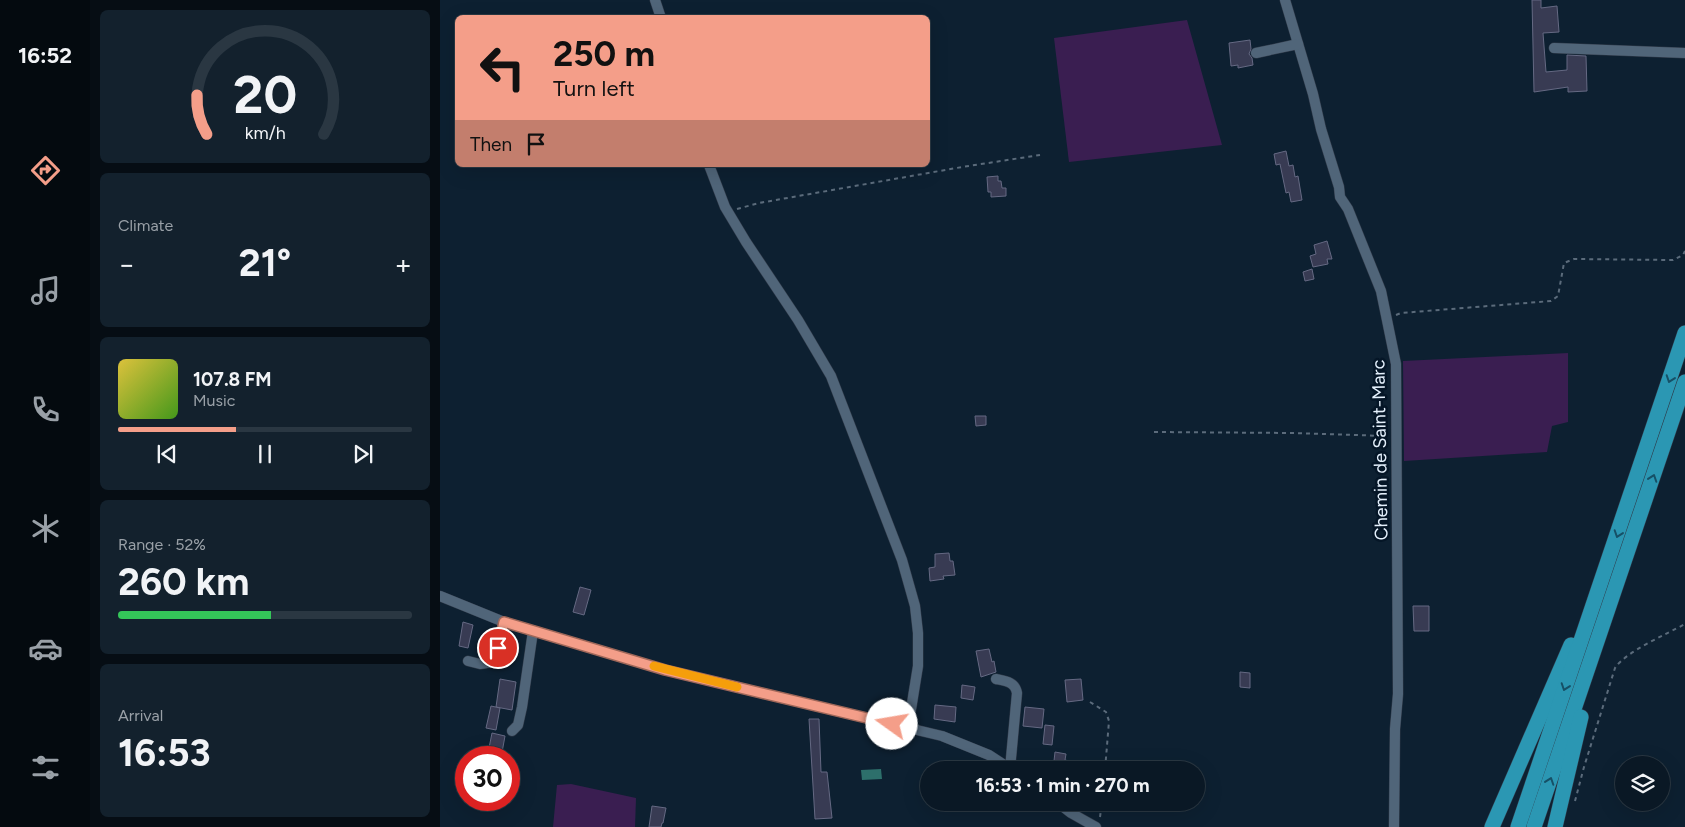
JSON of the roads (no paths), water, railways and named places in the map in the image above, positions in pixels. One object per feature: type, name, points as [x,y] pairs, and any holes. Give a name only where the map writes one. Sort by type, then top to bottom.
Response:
[{"type":"highway","points":[[1534,827],[1685,333]]},
{"type":"highway","points":[[1518,827],[1685,382]]},
{"type":"highway","points":[[1492,827],[1583,617],[1614,568]]},
{"type":"highway","points":[[1555,827],[1583,712],[1614,568]]},
{"type":"street","points":[[655,0],[660,15]]},
{"type":"street","name":"Chemin de Saint-Marc","points":[[1285,0],[1313,94],[1339,188],[1340,198],[1348,209],[1381,291],[1396,364],[1398,436],[1398,694],[1394,827]]},
{"type":"street","points":[[1256,53],[1298,44]]},
{"type":"street","points":[[1554,48],[1685,53]]},
{"type":"street","points":[[709,167],[724,207],[798,320],[831,376],[902,560],[915,606],[918,633],[918,666],[908,728]]},
{"type":"street","points":[[440,596],[504,622],[665,670],[942,736],[989,755],[998,761]]},
{"type":"street","points":[[468,662],[480,664],[494,662],[504,622]]},
{"type":"street","points":[[512,731],[518,725],[522,706],[533,631]]},
{"type":"street","points":[[996,679],[1009,682],[1016,687],[1012,761]]},
{"type":"street","points":[[1068,811],[1098,823]]}]
